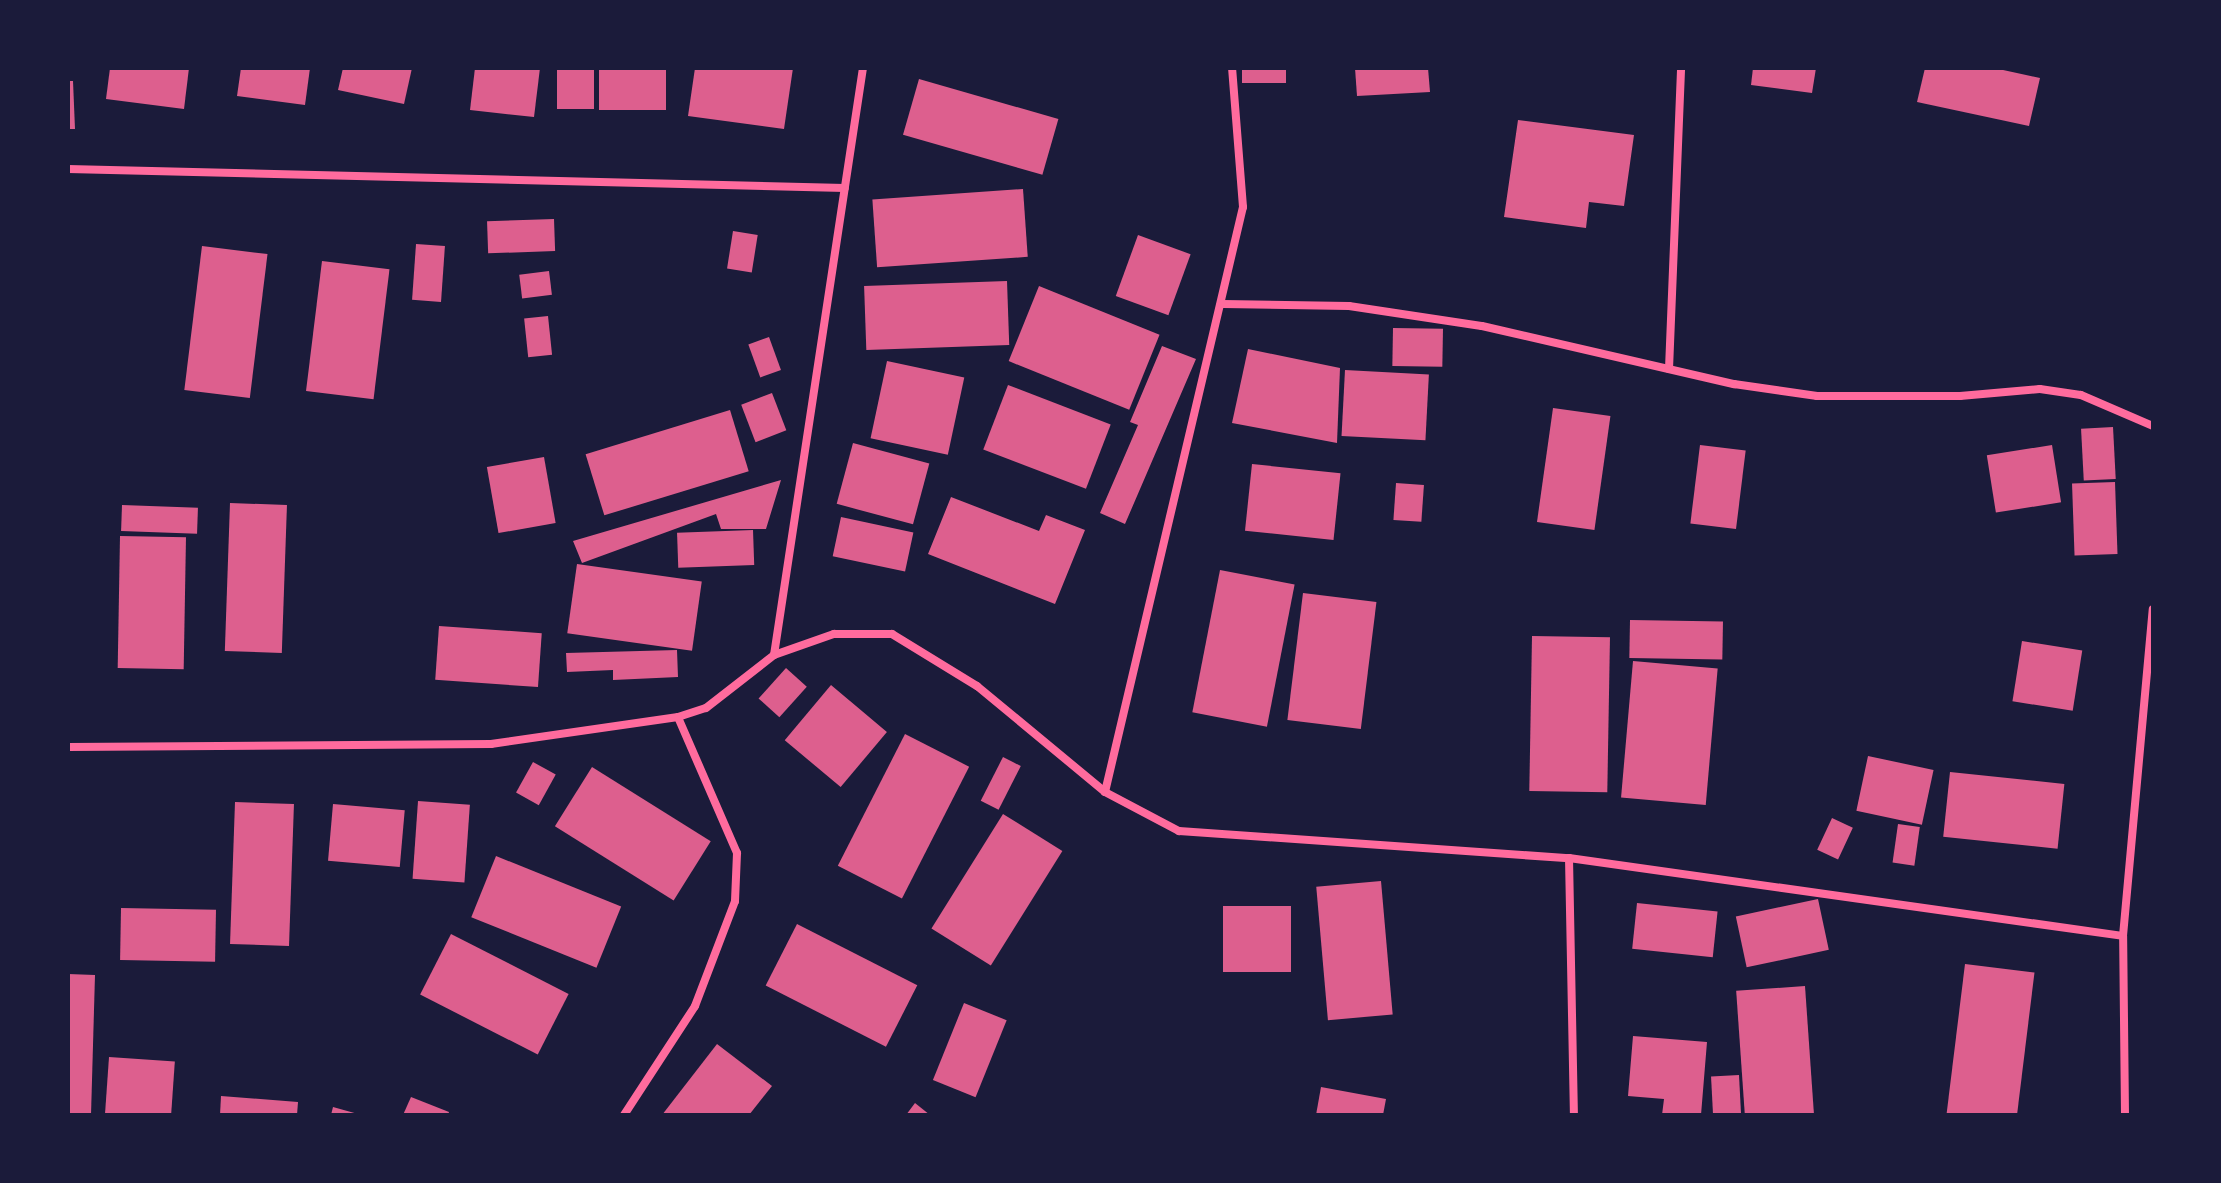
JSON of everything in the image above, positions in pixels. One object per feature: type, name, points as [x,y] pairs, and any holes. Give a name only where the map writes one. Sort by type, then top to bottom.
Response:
[{"type":"street","points":[[774,655],[863,68]]},
{"type":"street","points":[[1105,792],[1223,304],[1243,207],[1232,68]]},
{"type":"street","points":[[1669,369],[1681,68]]},
{"type":"street","points":[[68,169],[845,188]]},
{"type":"street","points":[[1223,304],[1349,306],[1482,326],[1669,369],[1817,396],[1960,396],[2040,389],[2081,395],[2153,426]]},
{"type":"street","points":[[2125,1115],[2123,936],[2153,609]]},
{"type":"street","points":[[68,747],[491,744],[678,717],[706,708],[774,655],[834,634],[892,634],[977,686],[1105,792],[1179,831],[1569,858],[2123,936]]},
{"type":"street","points":[[624,1115],[695,1006],[735,901],[737,853],[678,717]]},
{"type":"street","points":[[1569,858],[1574,1115]]},
{"type":"building","points":[[110,68],[189,68],[184,109],[106,99]]},
{"type":"building","points":[[241,68],[310,68],[305,105],[237,96]]},
{"type":"building","points":[[343,68],[412,68],[404,104],[338,90]]},
{"type":"building","points":[[475,68],[540,68],[534,117],[470,110]]},
{"type":"building","points":[[557,68],[594,68],[594,109],[557,109]]},
{"type":"building","points":[[599,68],[666,68],[666,110],[599,110]]},
{"type":"building","points":[[695,68],[793,68],[784,129],[688,116]]},
{"type":"building","points":[[1242,68],[1286,68],[1286,83],[1242,83]]},
{"type":"building","points":[[1355,68],[1428,68],[1430,92],[1357,96]]},
{"type":"building","points":[[1753,68],[1816,68],[1812,93],[1751,85]]},
{"type":"building","points":[[1925,68],[1994,68],[2040,78],[2029,126],[1917,102]]},
{"type":"building","points":[[919,79],[1058,119],[1042,175],[903,135]]},
{"type":"building","points":[[68,81],[73,81],[75,129],[68,129]]},
{"type":"building","points":[[1518,120],[1634,135],[1624,206],[1589,202],[1586,228],[1504,217]]},
{"type":"building","points":[[1023,189],[1028,257],[877,267],[872,200]]},
{"type":"building","points":[[554,219],[555,251],[488,253],[487,221]]},
{"type":"building","points":[[733,231],[758,235],[752,272],[727,269]]},
{"type":"building","points":[[1138,235],[1191,254],[1168,315],[1116,296]]},
{"type":"building","points":[[416,244],[445,246],[441,302],[412,300]]},
{"type":"building","points":[[202,246],[268,254],[250,398],[184,390]]},
{"type":"building","points":[[322,261],[389,269],[374,399],[306,391]]},
{"type":"building","points":[[549,271],[552,295],[522,298],[519,275]]},
{"type":"building","points":[[1007,281],[1009,345],[866,350],[864,286]]},
{"type":"building","points":[[1039,286],[1160,335],[1129,410],[1009,361]]},
{"type":"building","points":[[548,316],[552,355],[528,357],[524,319]]},
{"type":"building","points":[[1393,328],[1443,329],[1442,367],[1392,366]]},
{"type":"building","points":[[769,337],[781,370],[760,377],[748,345]]},
{"type":"building","points":[[1162,346],[1196,359],[1125,524],[1100,513],[1138,425],[1130,422]]},
{"type":"building","points":[[1248,349],[1340,368],[1337,443],[1232,423]]},
{"type":"building","points":[[887,361],[964,377],[948,455],[871,438]]},
{"type":"building","points":[[1345,370],[1429,374],[1425,440],[1342,436]]},
{"type":"building","points":[[1008,385],[1111,424],[1086,489],[983,449]]},
{"type":"building","points":[[772,393],[786,430],[756,442],[741,405]]},
{"type":"building","points":[[1553,408],[1610,416],[1594,530],[1537,522]]},
{"type":"building","points":[[730,410],[749,471],[604,515],[586,454]]},
{"type":"building","points":[[2113,427],[2116,479],[2084,481],[2081,429]]},
{"type":"building","points":[[853,443],[929,463],[913,524],[837,504]]},
{"type":"building","points":[[1700,445],[1746,451],[1736,529],[1690,523]]},
{"type":"building","points":[[2052,445],[2061,502],[1996,513],[1987,455]]},
{"type":"building","points":[[544,457],[556,523],[499,533],[487,467]]},
{"type":"building","points":[[1252,464],[1341,473],[1334,540],[1245,531]]},
{"type":"building","points":[[781,480],[766,529],[721,529],[716,514],[582,563],[573,541]]},
{"type":"building","points":[[2115,482],[2118,554],[2075,555],[2072,484]]},
{"type":"building","points":[[1396,483],[1424,485],[1421,522],[1393,520]]},
{"type":"building","points":[[951,497],[1039,531],[1046,515],[1085,530],[1055,604],[928,554]]},
{"type":"building","points":[[230,503],[287,505],[282,653],[225,651]]},
{"type":"building","points":[[122,505],[198,508],[197,534],[121,531]]},
{"type":"building","points":[[841,517],[913,532],[905,572],[833,556]]},
{"type":"building","points":[[753,530],[754,565],[678,568],[677,533]]},
{"type":"building","points":[[120,536],[186,537],[184,669],[118,668]]},
{"type":"building","points":[[577,564],[702,582],[692,651],[567,633]]},
{"type":"building","points":[[1220,570],[1295,585],[1267,727],[1192,712]]},
{"type":"building","points":[[1303,593],[1376,602],[1361,729],[1287,720]]},
{"type":"building","points":[[1630,620],[1723,622],[1722,660],[1629,658]]},
{"type":"building","points":[[439,626],[542,633],[538,687],[435,680]]},
{"type":"building","points":[[1532,636],[1610,637],[1607,792],[1529,791]]},
{"type":"building","points":[[2022,641],[2082,651],[2073,711],[2012,701]]},
{"type":"building","points":[[677,650],[678,677],[613,680],[613,670],[567,672],[566,653]]},
{"type":"building","points":[[1633,661],[1718,668],[1706,805],[1621,797]]},
{"type":"building","points":[[786,668],[807,687],[779,717],[759,698]]},
{"type":"building","points":[[831,685],[887,732],[841,787],[785,740]]},
{"type":"building","points":[[905,734],[969,767],[902,899],[838,866]]},
{"type":"building","points":[[1868,756],[1934,770],[1922,825],[1856,811]]},
{"type":"building","points":[[1003,757],[1021,766],[999,810],[981,801]]},
{"type":"building","points":[[533,762],[556,775],[539,805],[516,793]]},
{"type":"building","points":[[592,767],[711,841],[674,901],[555,826]]},
{"type":"building","points":[[1950,772],[2064,784],[2058,849],[1943,837]]},
{"type":"building","points":[[418,801],[470,805],[464,882],[413,879]]},
{"type":"building","points":[[235,802],[294,804],[289,946],[230,944]]},
{"type":"building","points":[[333,804],[405,810],[400,867],[328,861]]},
{"type":"building","points":[[1003,814],[1062,851],[991,966],[931,928]]},
{"type":"building","points":[[1832,818],[1853,828],[1838,859],[1817,850]]},
{"type":"building","points":[[1898,824],[1920,827],[1914,866],[1893,863]]},
{"type":"building","points":[[496,856],[621,907],[596,968],[471,917]]},
{"type":"building","points":[[1381,881],[1393,1014],[1328,1020],[1316,887]]},
{"type":"building","points":[[1818,899],[1829,950],[1747,967],[1736,916]]},
{"type":"building","points":[[1637,903],[1718,911],[1713,957],[1632,949]]},
{"type":"building","points":[[1223,906],[1291,906],[1291,972],[1223,972]]},
{"type":"building","points":[[121,908],[216,910],[215,962],[120,960]]},
{"type":"building","points":[[797,924],[917,985],[886,1047],[766,985]]},
{"type":"building","points":[[451,934],[569,994],[538,1055],[420,995]]},
{"type":"building","points":[[1965,964],[2034,973],[2017,1115],[1946,1115]]},
{"type":"building","points":[[68,974],[95,975],[91,1115],[68,1115]]},
{"type":"building","points":[[1805,986],[1814,1115],[1745,1115],[1736,991]]},
{"type":"building","points":[[964,1003],[1007,1020],[976,1097],[933,1080]]},
{"type":"building","points":[[1633,1036],[1707,1042],[1701,1115],[1662,1115],[1664,1099],[1628,1096]]},
{"type":"building","points":[[717,1044],[772,1086],[749,1115],[662,1115]]},
{"type":"building","points":[[109,1057],[175,1062],[171,1115],[105,1115]]},
{"type":"building","points":[[1739,1075],[1741,1115],[1713,1115],[1711,1076]]},
{"type":"building","points":[[1321,1087],[1386,1099],[1383,1115],[1316,1115]]},
{"type":"building","points":[[221,1096],[298,1102],[297,1115],[220,1115]]},
{"type":"building","points":[[411,1097],[449,1112],[448,1115],[403,1115]]},
{"type":"building","points":[[915,1103],[930,1115],[906,1115]]},
{"type":"building","points":[[333,1107],[358,1114],[331,1115]]}]
